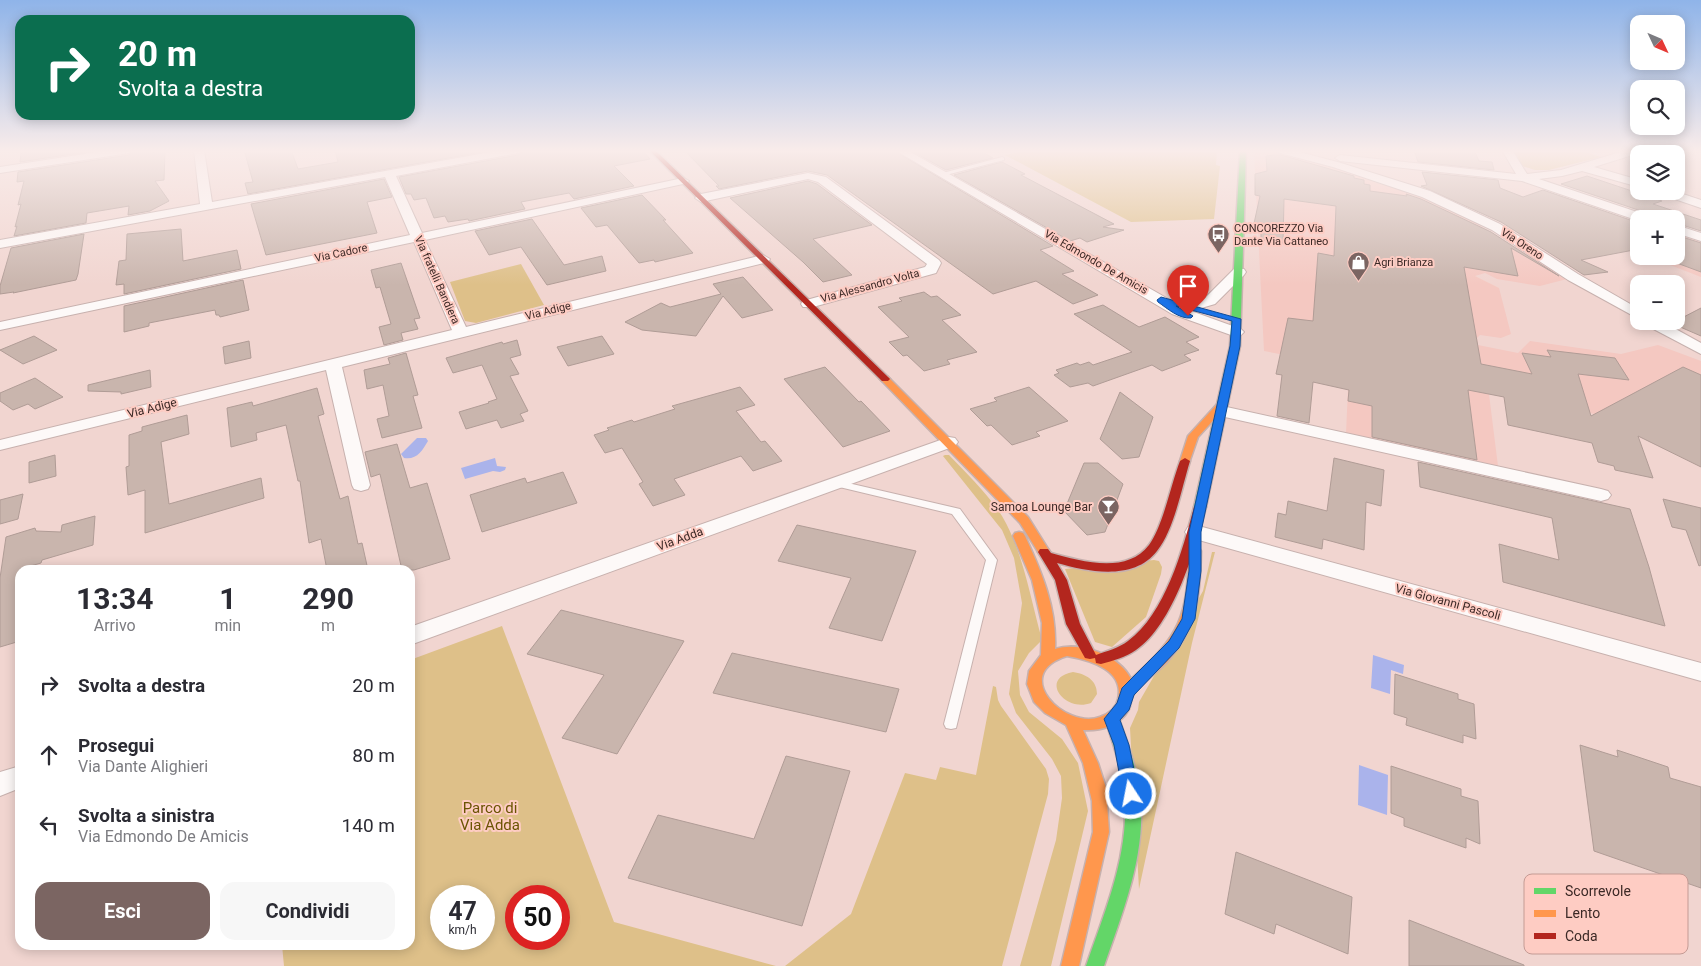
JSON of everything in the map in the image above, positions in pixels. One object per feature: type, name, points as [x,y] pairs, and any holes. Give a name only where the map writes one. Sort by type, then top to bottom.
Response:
[{"type":"main road","name":"Via Alessandro Volta","points":[[698,195],[949,442],[996,493]]},
{"type":"main road","points":[[1101,659],[1125,650],[1147,633],[1158,617],[1195,532],[1223,407],[1237,325],[1242,195]]},
{"type":"main road","points":[[1047,556],[1078,565],[1116,566],[1131,563],[1150,551],[1159,536],[1193,436],[1223,407]]},
{"type":"main road","points":[[996,493],[1024,520],[1047,556],[1061,580],[1073,624],[1090,654]]},
{"type":"main road","points":[[996,493],[1028,556],[1044,601],[1050,624],[1048,656]]},
{"type":"main road","points":[[1127,692],[1119,675],[1101,659],[1090,654],[1067,651],[1048,656],[1038,665],[1032,683],[1035,694],[1051,713],[1072,723],[1085,725],[1099,724],[1112,719],[1124,705],[1127,692],[1174,644],[1188,619],[1195,571],[1195,532]]},
{"type":"main road","points":[[1159,536],[1166,548]]},
{"type":"main road","points":[[1171,562],[1176,579]]},
{"type":"main road","points":[[1095,966],[1124,872],[1133,816],[1131,794],[1121,745],[1112,719]]},
{"type":"main road","points":[[1070,966],[1101,832],[1103,809],[1099,781],[1072,723]]},
{"type":"street","points":[[205,195],[206,206]]},
{"type":"street","points":[[0,244],[267,195]]},
{"type":"street","name":"Via fratelli Bandiera","points":[[399,195],[461,333]]},
{"type":"street","name":"Via Cadore","points":[[0,326],[616,195]]},
{"type":"street","name":"Via Alessandro Volta","points":[[701,198],[715,195]]},
{"type":"street","name":"Via Alessandro Volta","points":[[808,304],[931,270],[934,263],[843,195]]},
{"type":"street","name":"Via Edmondo De Amicis","points":[[979,195],[1177,311],[1237,325]]},
{"type":"street","name":"Via Oreno","points":[[1428,195],[1496,227],[1573,277],[1630,310]]},
{"type":"street","points":[[1574,195],[1630,214]]},
{"type":"street","points":[[1685,199],[1701,204]]},
{"type":"street","points":[[1685,232],[1701,237]]},
{"type":"street","name":"Via Adige","points":[[0,445],[763,259]]},
{"type":"street","points":[[1190,307],[1210,301],[1239,272]]},
{"type":"street","name":"Via Edmondo De Amicis","points":[[1161,300],[1190,307],[1237,325]]},
{"type":"street","points":[[1666,330],[1701,349]]},
{"type":"street","points":[[334,364],[361,485]]},
{"type":"street","points":[[1223,407],[1601,495]]},
{"type":"street","name":"Via Adda","points":[[415,634],[949,442]]},
{"type":"street","name":"Via Giovanni Pascoli","points":[[1195,532],[1701,672]]},
{"type":"street","points":[[0,784],[15,778]]},
{"type":"lane","points":[[835,483],[956,511],[992,560],[951,724]]},
{"type":"shaded area","points":[[1256,195],[1417,195],[1455,210],[1567,279],[1540,286],[1497,279],[1485,273],[1475,276],[1499,288],[1511,334],[1501,338],[1480,335],[1477,338],[1478,345],[1518,353],[1530,341],[1621,354],[1658,345],[1701,361],[1701,467],[1595,414],[1489,394],[1498,466],[1346,433],[1349,367],[1264,351]]},
{"type":"shaded area","points":[[1685,237],[1701,242],[1701,277],[1670,265],[1685,265]]},
{"type":"green space","points":[[1080,195],[1217,195],[1214,219],[1131,222]]},
{"type":"green space","points":[[521,264],[544,305],[476,323],[465,321],[450,282]]},
{"type":"green space","points":[[949,455],[990,500],[1002,516],[1016,545],[1042,640],[1029,653],[1018,671],[1020,695],[1029,712],[1062,739],[1078,763],[1088,811],[1051,966],[1020,966],[1056,840],[1062,798],[1061,776],[1052,759],[1016,713],[1009,694],[1022,603],[1014,558],[1002,530],[943,456]]},
{"type":"green space","points":[[1212,552],[1215,552],[1192,643],[1139,889],[1130,728],[1138,710],[1139,702],[1203,591]]},
{"type":"green space","points":[[1159,561],[1162,567],[1146,617],[1112,647],[1095,642],[1065,569]]},
{"type":"green space","name":"Parco di Via Adda","points":[[502,626],[614,922],[776,966],[284,966],[282,950],[415,950],[415,658]]},
{"type":"green space","points":[[1073,672],[1082,674],[1093,681],[1097,694],[1091,703],[1081,705],[1072,703],[1059,694],[1058,681],[1063,675]]},
{"type":"green space","points":[[993,686],[996,687],[1001,706],[1046,769],[1049,779],[1048,794],[1002,966],[785,966],[851,914],[905,773],[936,780],[940,767],[976,775]]},
{"type":"water","points":[[417,438],[426,438],[428,441],[416,456],[404,458],[401,454]]},
{"type":"water","points":[[495,458],[497,466],[506,467],[505,470],[500,472],[493,471],[465,479],[461,468]]},
{"type":"water","points":[[1373,655],[1404,665],[1403,674],[1391,670],[1390,694],[1371,688]]},
{"type":"water","points":[[1359,765],[1388,775],[1387,815],[1358,805]]},
{"type":"building","points":[[20,195],[165,195],[169,201],[150,211],[128,215],[129,206],[87,213],[86,223],[14,236],[21,204],[18,205]]},
{"type":"building","points":[[298,195],[391,195],[392,197],[367,202],[377,233],[266,255],[251,204]]},
{"type":"building","points":[[412,195],[558,195],[521,202],[525,209],[469,221],[468,219],[448,222],[445,216],[434,218],[426,198],[414,200]]},
{"type":"building","points":[[571,195],[592,195],[574,199]]},
{"type":"building","points":[[642,195],[666,220],[663,220],[693,253],[655,262],[654,260],[639,263],[607,225],[596,227],[581,208]]},
{"type":"building","points":[[743,195],[832,195],[872,225],[813,239],[852,275],[823,282],[730,198]]},
{"type":"building","points":[[855,195],[968,195],[1053,246],[1040,250],[1074,271],[1062,274],[1098,295],[1073,304],[1036,281],[993,294]]},
{"type":"building","points":[[989,195],[1059,195],[1114,224],[1103,227],[1124,230],[1087,242],[1080,238],[1070,241]]},
{"type":"building","points":[[1255,195],[1409,195],[1491,232],[1559,276],[1511,248],[1518,276],[1464,267],[1481,364],[1532,374],[1522,353],[1551,357],[1547,350],[1615,358],[1629,380],[1578,374],[1591,416],[1683,367],[1701,375],[1701,467],[1638,436],[1653,478],[1615,470],[1614,466],[1598,462],[1592,443],[1508,425],[1504,397],[1468,390],[1477,460],[1372,437],[1372,406],[1348,401],[1349,390],[1313,382],[1309,423],[1277,416],[1282,375],[1276,374],[1288,318],[1313,321],[1318,253],[1334,256],[1336,206],[1284,199],[1283,243],[1261,240],[1261,229],[1253,228],[1260,196]]},
{"type":"building","points":[[1441,195],[1518,195],[1523,197],[1528,195],[1558,195],[1630,220],[1630,251],[1581,260],[1608,272],[1584,275],[1501,222]]},
{"type":"building","points":[[1594,195],[1630,195],[1630,200],[1662,201],[1653,204],[1671,210],[1638,210]]},
{"type":"building","points":[[1685,215],[1701,220],[1701,231],[1685,226]]},
{"type":"building","points":[[532,219],[564,265],[602,256],[606,271],[547,285],[521,247],[489,255],[475,231]]},
{"type":"building","points":[[181,229],[183,261],[237,250],[241,269],[124,294],[124,284],[116,285],[119,261],[126,260],[127,234]]},
{"type":"building","points":[[84,234],[76,280],[0,294],[0,286],[11,248]]},
{"type":"building","points":[[1685,238],[1701,243],[1701,272],[1682,265],[1685,265]]},
{"type":"building","points":[[401,263],[420,318],[414,319],[418,329],[401,333],[403,340],[384,345],[379,327],[391,324],[380,287],[376,288],[371,270]]},
{"type":"building","points":[[743,277],[773,310],[742,318],[723,296],[696,336],[642,330],[625,322],[661,303],[670,307],[721,294],[713,284]]},
{"type":"building","points":[[243,280],[249,310],[220,317],[216,315],[215,310],[149,323],[149,326],[124,332],[124,306]]},
{"type":"building","points":[[924,292],[931,297],[937,296],[961,315],[942,320],[977,352],[947,360],[950,364],[924,371],[907,355],[903,356],[889,342],[909,337],[878,307],[902,301],[899,298]]},
{"type":"building","points":[[1103,305],[1139,327],[1165,317],[1199,337],[1186,342],[1199,350],[1184,355],[1191,360],[1162,371],[1152,365],[1093,386],[1088,383],[1070,387],[1054,375],[1059,373],[1056,370],[1077,363],[1080,365],[1089,362],[1093,365],[1132,352],[1074,314]]},
{"type":"building","points":[[1701,308],[1701,336],[1685,329],[1685,316]]},
{"type":"building","points":[[34,336],[57,350],[23,364],[0,350]]},
{"type":"building","points":[[602,336],[614,354],[568,366],[557,347]]},
{"type":"building","points":[[517,340],[521,355],[510,358],[519,374],[510,376],[528,411],[520,414],[524,421],[501,428],[497,420],[466,429],[459,412],[497,399],[482,365],[453,373],[446,358],[502,342],[503,344]]},
{"type":"building","points":[[249,341],[251,358],[225,364],[223,347]]},
{"type":"building","points":[[406,353],[418,395],[413,396],[422,428],[382,438],[377,419],[389,416],[383,385],[367,389],[364,370],[390,364],[388,358]]},
{"type":"building","points":[[825,367],[890,431],[843,447],[784,379]]},
{"type":"building","points":[[150,370],[151,387],[121,394],[121,392],[88,391],[88,385]]},
{"type":"building","points":[[35,378],[63,397],[35,409],[28,404],[13,410],[0,401],[0,393]]},
{"type":"building","points":[[740,387],[755,405],[736,411],[761,442],[765,441],[782,461],[753,471],[741,456],[674,479],[685,495],[653,506],[639,484],[643,482],[622,448],[605,453],[594,435],[609,430],[607,428],[675,409],[672,406]]},
{"type":"building","points":[[1029,387],[1068,421],[1036,432],[1040,436],[1012,445],[991,425],[987,426],[970,409],[997,401],[994,398]]},
{"type":"building","points":[[317,388],[324,414],[318,416],[340,499],[348,496],[358,544],[362,543],[367,565],[326,565],[321,539],[309,543],[300,481],[298,481],[286,425],[256,433],[257,440],[231,447],[227,408],[252,402],[253,406]]},
{"type":"building","points":[[1120,392],[1153,417],[1139,457],[1122,459],[1100,439]]},
{"type":"building","points":[[187,415],[189,434],[161,442],[169,504],[261,478],[264,498],[145,533],[145,490],[128,495],[126,467],[129,466],[129,435],[142,431],[142,427]]},
{"type":"building","points":[[397,444],[410,488],[427,483],[450,559],[415,570],[415,565],[401,565],[380,474],[371,477],[365,452]]},
{"type":"building","points":[[55,455],[56,476],[29,483],[29,462]]},
{"type":"building","points":[[1334,458],[1384,470],[1381,506],[1366,502],[1364,550],[1323,539],[1322,549],[1275,537],[1278,513],[1286,515],[1288,501],[1327,511]]},
{"type":"building","points":[[1418,462],[1630,509],[1649,567],[1665,626],[1503,582],[1499,544],[1559,560],[1552,518],[1420,487]]},
{"type":"building","points":[[1084,463],[1098,463],[1123,484],[1105,532],[1087,535],[1064,511]]},
{"type":"building","points":[[563,472],[577,503],[482,532],[470,495],[525,478],[527,483]]},
{"type":"building","points":[[23,494],[18,519],[0,524],[0,500]]},
{"type":"building","points":[[1663,499],[1701,508],[1701,565],[1699,566],[1686,530],[1672,527]]},
{"type":"building","points":[[95,516],[93,545],[42,560],[41,563],[34,565],[15,565],[15,642],[0,647],[0,578],[6,537],[35,528],[36,531],[61,532],[62,525]]},
{"type":"building","points":[[797,525],[916,551],[882,641],[829,628],[851,578],[778,561]]},
{"type":"building","points":[[561,610],[684,641],[617,754],[562,738],[604,675],[527,654]]},
{"type":"building","points":[[732,653],[899,689],[886,732],[713,693]]},
{"type":"building","points":[[1395,674],[1458,694],[1458,699],[1474,704],[1476,739],[1463,735],[1463,743],[1406,725],[1407,718],[1394,714]]},
{"type":"building","points":[[1580,745],[1618,757],[1617,750],[1668,767],[1670,778],[1701,787],[1701,888],[1688,884],[1688,874],[1661,874],[1594,851]]},
{"type":"building","points":[[786,756],[850,771],[802,926],[628,878],[658,815],[754,839]]},
{"type":"building","points":[[1391,766],[1461,789],[1461,796],[1478,801],[1480,844],[1466,838],[1466,848],[1404,826],[1404,818],[1391,813]]},
{"type":"building","points":[[1236,852],[1352,897],[1348,954],[1276,924],[1274,934],[1225,914]]},
{"type":"building","points":[[1409,920],[1524,965],[1524,966],[1409,966]]},
{"type":"traffic: fast","points":[[1200,507],[1235,346],[1241,195]]},
{"type":"traffic: fast","points":[[1095,966],[1122,886],[1131,845],[1133,825],[1133,804],[1128,771],[1112,719]]},
{"type":"traffic: slow","points":[[885,379],[1024,520],[1044,552]]},
{"type":"traffic: slow","points":[[1185,461],[1193,436],[1223,404]]},
{"type":"traffic: slow","points":[[1019,536],[1038,580],[1046,608],[1049,639],[1048,656]]},
{"type":"traffic: slow","points":[[1127,692],[1161,659],[1182,631],[1192,599],[1195,551]]},
{"type":"traffic: slow","points":[[1067,651],[1099,659],[1110,664],[1118,671],[1127,689],[1123,706],[1114,717],[1096,725],[1080,724],[1064,718],[1050,709],[1039,697],[1034,684],[1036,671],[1046,659],[1067,651]]},
{"type":"traffic: slow","points":[[1070,966],[1101,832],[1100,801],[1095,775],[1072,723]]},
{"type":"traffic: jam","points":[[698,195],[885,379]]},
{"type":"traffic: jam","points":[[1047,556],[1088,566],[1103,567],[1131,564],[1143,558],[1153,548],[1162,530],[1185,461]]},
{"type":"traffic: jam","points":[[1101,659],[1133,645],[1145,634],[1156,619],[1176,582],[1191,541],[1200,507]]},
{"type":"traffic: jam","points":[[1044,552],[1061,580],[1073,624],[1090,654]]},
{"type":"place","name":"CONCOREZZO Via Dante Via Cattaneo","points":[[1218,253]]},
{"type":"place","name":"Agri Brianza","points":[[1358,281]]},
{"type":"place","name":"Samoa Lounge Bar","points":[[1108,526]]},
{"type":"route","points":[[1131,794],[1121,745],[1112,719],[1124,705],[1127,692],[1174,644],[1188,619],[1195,571],[1195,532],[1235,346],[1237,319],[1161,300],[1188,316]]}]
